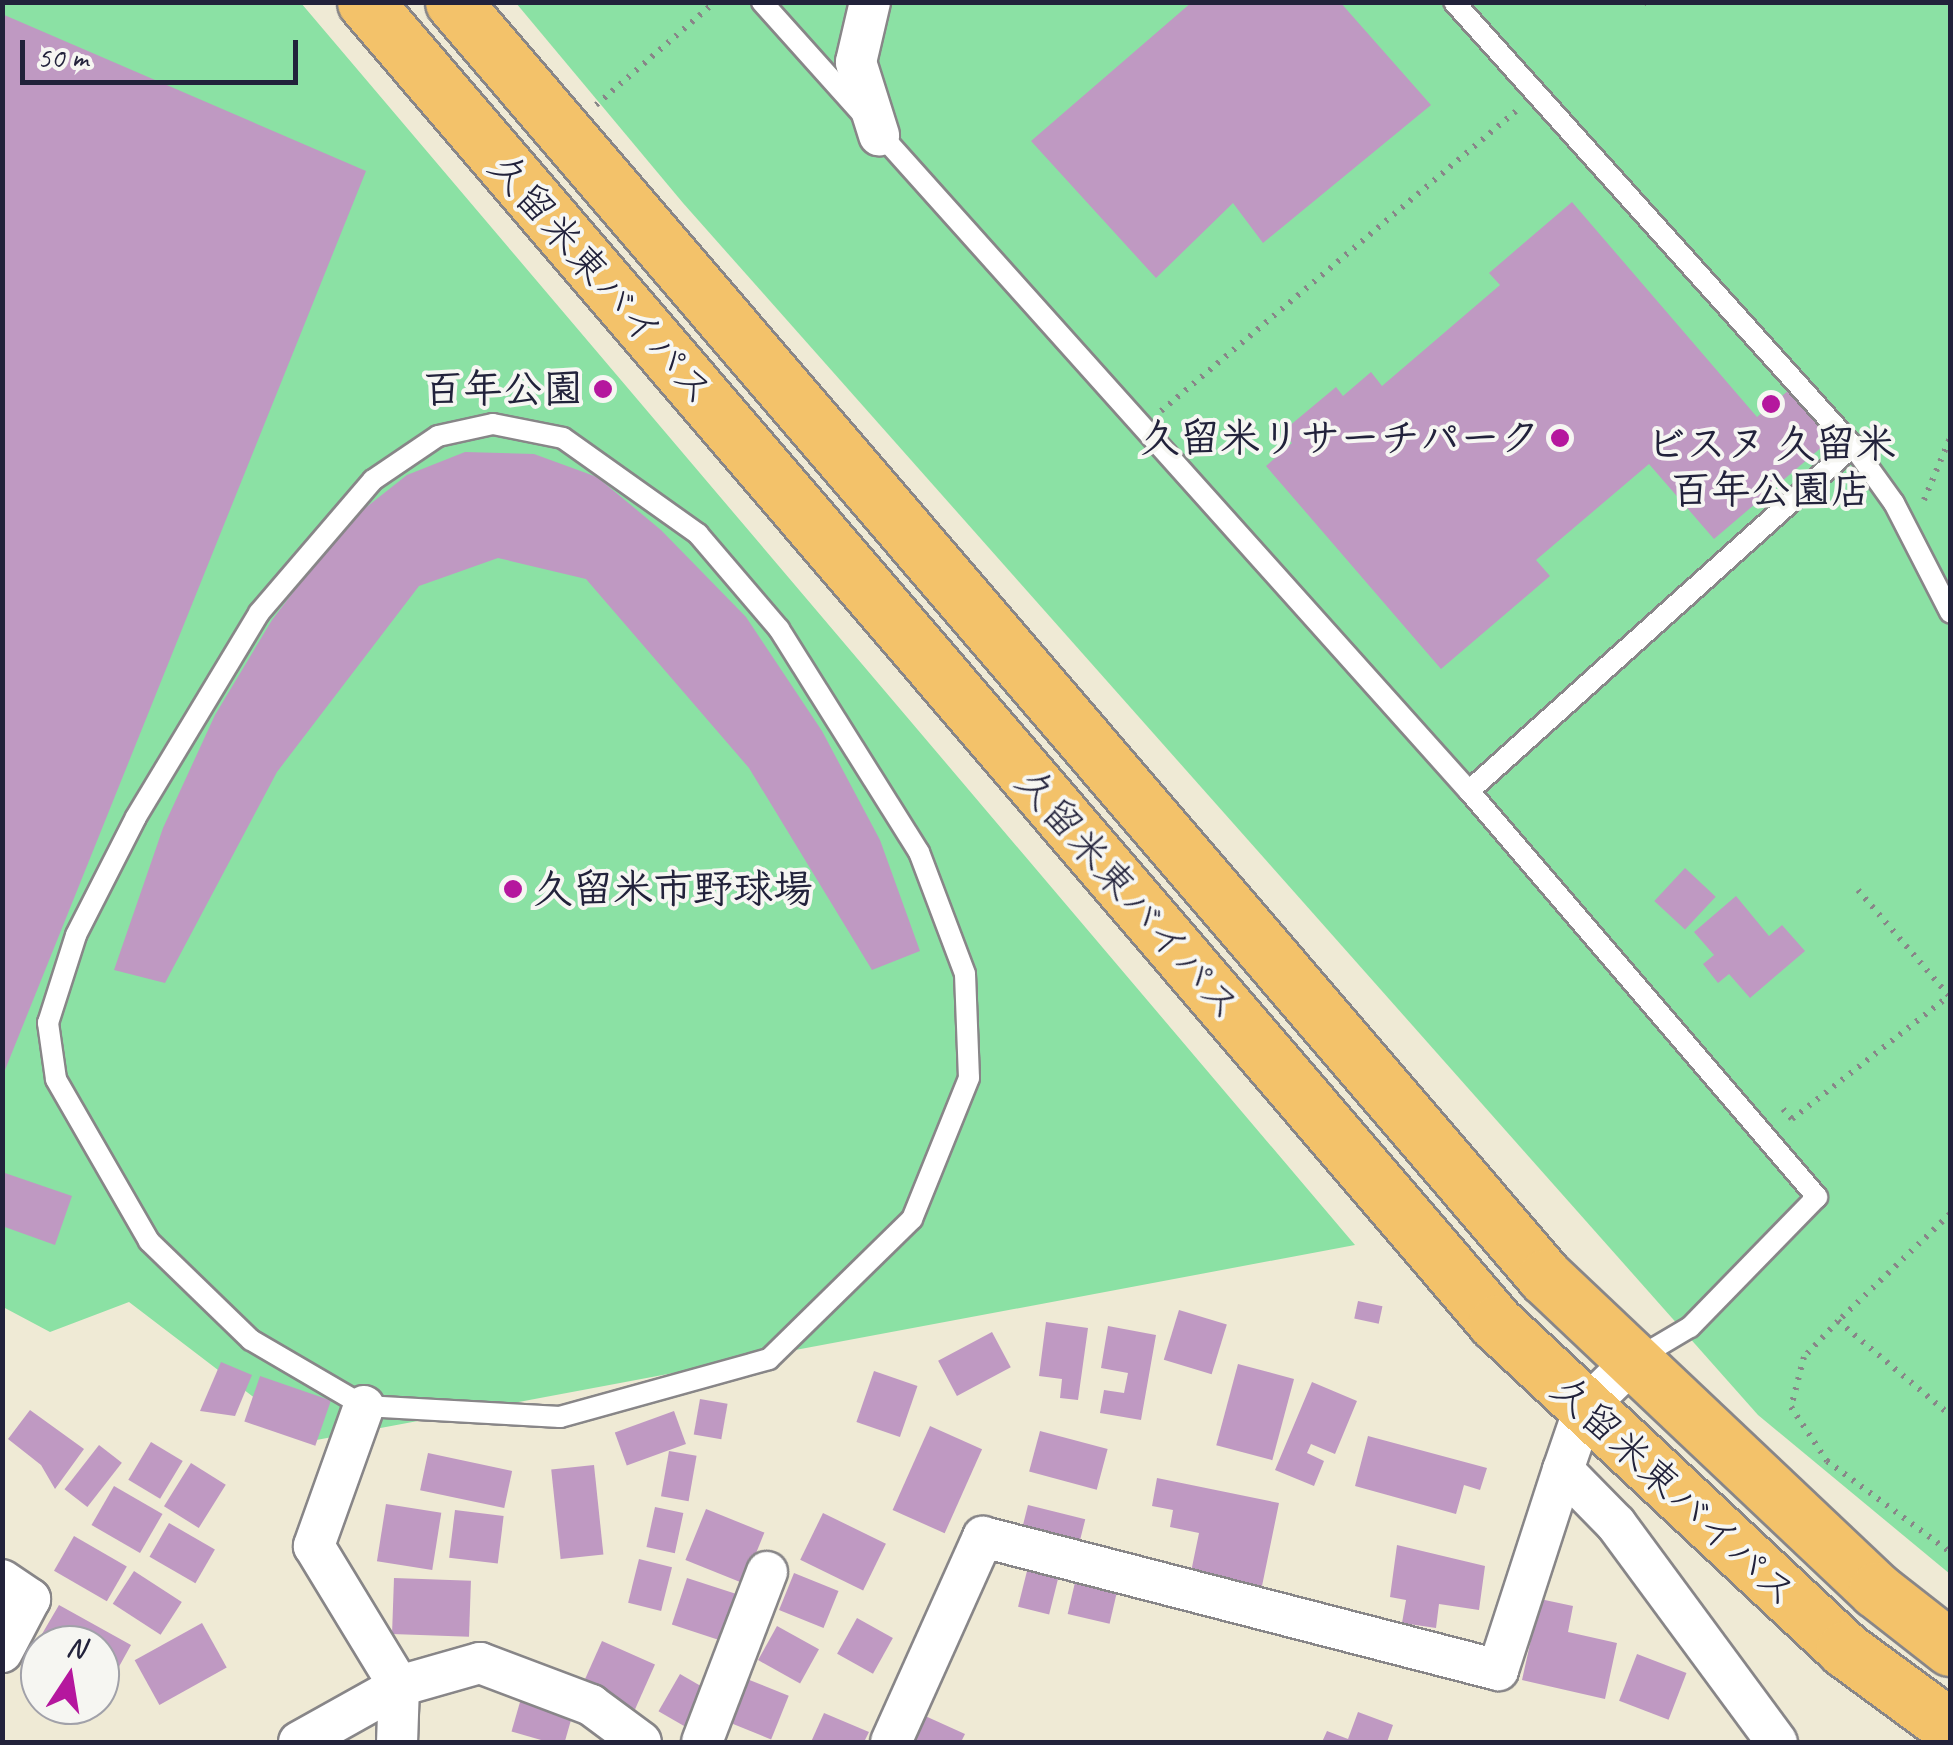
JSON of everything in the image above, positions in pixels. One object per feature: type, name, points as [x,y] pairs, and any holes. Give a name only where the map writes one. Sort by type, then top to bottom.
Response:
[{"type":"highway","name":"久留米東バイパス","points":[[364,2],[1496,1323],[1844,1649],[1950,1726]]},
{"type":"highway","name":"久留米東バイパス","points":[[453,2],[1545,1278],[1876,1590],[1950,1648]]},
{"type":"street","points":[[870,2],[856,62],[879,134]]},
{"type":"street","points":[[891,1742],[982,1538],[1498,1670],[1584,1409],[1633,1361]]},
{"type":"street","points":[[364,1406],[314,1546],[400,1686],[397,1742]]},
{"type":"street","points":[[1564,1470],[1616,1524],[1777,1742]]},
{"type":"street","points":[[702,1742],[767,1572]]},
{"type":"street","points":[[2,1580],[30,1598],[2,1652]]},
{"type":"street","points":[[299,1742],[400,1686],[480,1664],[591,1705],[641,1742]]},
{"type":"lane","points":[[762,2],[1140,429],[1470,791],[1817,1198],[1690,1327],[1633,1361]]},
{"type":"lane","points":[[1454,2],[1853,446],[1910,534],[1950,612]]},
{"type":"lane","points":[[493,424],[564,438],[642,489],[698,534],[779,630],[919,852],[965,974],[969,1078],[912,1219],[768,1359],[560,1417],[364,1406],[250,1340],[149,1241],[56,1079],[48,1024],[76,935],[136,818],[259,613],[373,480],[438,436],[493,424]]},
{"type":"lane","points":[[1470,791],[1853,446]]},
{"type":"path","points":[[584,116],[715,2]]},
{"type":"path","points":[[1140,429],[1534,95]]},
{"type":"path","points":[[1910,534],[1950,438]]},
{"type":"path","points":[[1792,1118],[1950,996],[1858,890]]},
{"type":"path","points":[[1950,1214],[1804,1357],[1791,1407],[1827,1462],[1950,1552]]},
{"type":"path","points":[[1838,1322],[1950,1415]]},
{"type":"green space","points":[[2,3],[301,3],[1355,1245],[311,1441],[129,1302],[50,1332],[3,1307]]},
{"type":"green space","points":[[516,3],[1950,3],[1950,1574],[1758,1415],[683,203]]},
{"type":"building","points":[[1192,2],[1340,2],[1431,105],[1263,243],[1233,203],[1156,278],[1031,141]]},
{"type":"building","points":[[2,14],[366,171],[3,1075],[2,1075]]},
{"type":"building","name":"久留米リサーチパーク","points":[[1572,202],[1757,417],[1789,390],[1805,409],[1817,399],[1843,429],[1714,539],[1649,464],[1536,560],[1550,576],[1441,669],[1266,466],[1292,443],[1282,432],[1336,387],[1343,396],[1371,372],[1382,386],[1500,285],[1489,273]]},
{"type":"building","points":[[465,452],[534,454],[597,477],[661,530],[746,617],[822,731],[880,840],[920,951],[872,970],[749,768],[586,579],[498,558],[419,586],[277,772],[165,983],[114,970],[163,828],[215,715],[272,620],[345,524],[407,475]]},
{"type":"building","points":[[1685,868],[1716,897],[1685,930],[1654,901]]},
{"type":"building","points":[[1736,896],[1769,936],[1782,925],[1805,951],[1750,998],[1729,974],[1718,983],[1703,964],[1714,955],[1694,932]]},
{"type":"building","points":[[2,1172],[72,1196],[55,1245],[2,1226]]},
{"type":"building","points":[[1358,1301],[1382,1306],[1379,1324],[1354,1319]]},
{"type":"building","points":[[1179,1310],[1227,1325],[1212,1374],[1164,1360]]},
{"type":"building","points":[[1046,1322],[1088,1328],[1078,1400],[1060,1398],[1062,1379],[1039,1376]]},
{"type":"building","points":[[1108,1326],[1156,1335],[1141,1420],[1100,1413],[1104,1390],[1124,1393],[1128,1373],[1101,1368]]},
{"type":"building","points":[[992,1332],[1011,1367],[957,1396],[938,1361]]},
{"type":"building","points":[[221,1362],[252,1375],[235,1416],[200,1411]]},
{"type":"building","points":[[1238,1364],[1294,1379],[1272,1460],[1216,1445]]},
{"type":"building","points":[[874,1371],[917,1386],[900,1437],[856,1422]]},
{"type":"building","points":[[260,1376],[331,1400],[315,1446],[244,1421]]},
{"type":"building","points":[[1312,1382],[1357,1401],[1335,1454],[1311,1444],[1307,1453],[1324,1461],[1314,1486],[1275,1470]]},
{"type":"building","points":[[700,1399],[728,1404],[721,1439],[694,1434]]},
{"type":"building","points":[[30,1410],[84,1449],[55,1489],[41,1465],[8,1439]]},
{"type":"building","points":[[674,1411],[686,1444],[627,1465],[615,1433]]},
{"type":"building","points":[[930,1426],[982,1449],[945,1533],[893,1510]]},
{"type":"building","points":[[1040,1431],[1108,1449],[1097,1490],[1029,1472]]},
{"type":"building","points":[[1368,1436],[1487,1468],[1480,1490],[1464,1485],[1456,1514],[1355,1486]]},
{"type":"building","points":[[151,1442],[183,1461],[160,1499],[128,1480]]},
{"type":"building","points":[[99,1445],[122,1463],[87,1507],[65,1489]]},
{"type":"building","points":[[669,1451],[697,1456],[689,1501],[661,1496]]},
{"type":"building","points":[[428,1453],[512,1471],[504,1508],[420,1490]]},
{"type":"building","points":[[191,1463],[226,1485],[199,1528],[164,1506]]},
{"type":"building","points":[[594,1465],[603,1555],[561,1559],[551,1469]]},
{"type":"building","points":[[1157,1478],[1279,1503],[1262,1586],[1191,1572],[1199,1533],[1170,1527],[1173,1510],[1152,1506]]},
{"type":"building","points":[[114,1486],[162,1514],[140,1553],[92,1525]]},
{"type":"building","points":[[386,1504],[441,1513],[432,1570],[377,1561]]},
{"type":"building","points":[[1028,1505],[1085,1519],[1078,1547],[1021,1533]]},
{"type":"building","points":[[655,1507],[683,1513],[675,1553],[646,1547]]},
{"type":"building","points":[[706,1509],[764,1533],[744,1584],[685,1560]]},
{"type":"building","points":[[455,1510],[504,1516],[498,1564],[449,1558]]},
{"type":"building","points":[[823,1513],[886,1544],[863,1590],[800,1560]]},
{"type":"building","points":[[169,1523],[215,1550],[195,1583],[150,1557]]},
{"type":"building","points":[[74,1536],[127,1566],[107,1601],[54,1571]]},
{"type":"building","points":[[1397,1545],[1485,1566],[1479,1610],[1439,1604],[1436,1628],[1402,1623],[1406,1600],[1390,1597]]},
{"type":"building","points":[[639,1559],[672,1567],[661,1611],[628,1603]]},
{"type":"building","points":[[1028,1567],[1059,1575],[1049,1615],[1018,1607]]},
{"type":"building","points":[[134,1571],[182,1602],[161,1635],[113,1604]]},
{"type":"building","points":[[794,1573],[839,1591],[824,1628],[779,1610]]},
{"type":"building","points":[[394,1578],[471,1581],[469,1637],[392,1634]]},
{"type":"building","points":[[687,1578],[740,1595],[725,1642],[672,1625]]},
{"type":"building","points":[[1076,1578],[1118,1588],[1110,1624],[1068,1614]]},
{"type":"building","points":[[1540,1599],[1573,1606],[1568,1632],[1617,1643],[1605,1699],[1522,1680]]},
{"type":"building","points":[[59,1605],[95,1625],[47,1625]]},
{"type":"building","points":[[857,1618],[893,1638],[873,1674],[837,1654]]},
{"type":"building","points":[[202,1623],[227,1668],[159,1705],[135,1660]]},
{"type":"building","points":[[777,1626],[819,1649],[800,1683],[758,1660]]},
{"type":"building","points":[[120,1639],[131,1645],[120,1665]]},
{"type":"building","points":[[602,1641],[655,1665],[635,1709],[582,1686]]},
{"type":"building","points":[[1637,1654],[1686,1673],[1669,1720],[1619,1701]]},
{"type":"building","points":[[680,1674],[709,1691],[688,1728],[658,1711]]},
{"type":"building","points":[[747,1679],[789,1696],[771,1739],[729,1723]]},
{"type":"building","points":[[522,1695],[574,1710],[565,1742],[548,1742],[512,1732]]},
{"type":"building","points":[[1358,1712],[1393,1725],[1387,1742],[1322,1742],[1327,1731],[1348,1739]]},
{"type":"building","points":[[824,1713],[869,1732],[864,1742],[811,1742]]},
{"type":"building","points":[[923,1715],[965,1734],[961,1742],[911,1742]]},
{"type":"place","name":"百年公園","points":[[603,389]]},
{"type":"place","name":"ビスヌ 久留米 百年公園店","points":[[1771,404]]},
{"type":"place","name":"久留米リサーチパーク","points":[[1560,438]]},
{"type":"place","name":"久留米市野球場","points":[[513,889]]}]
